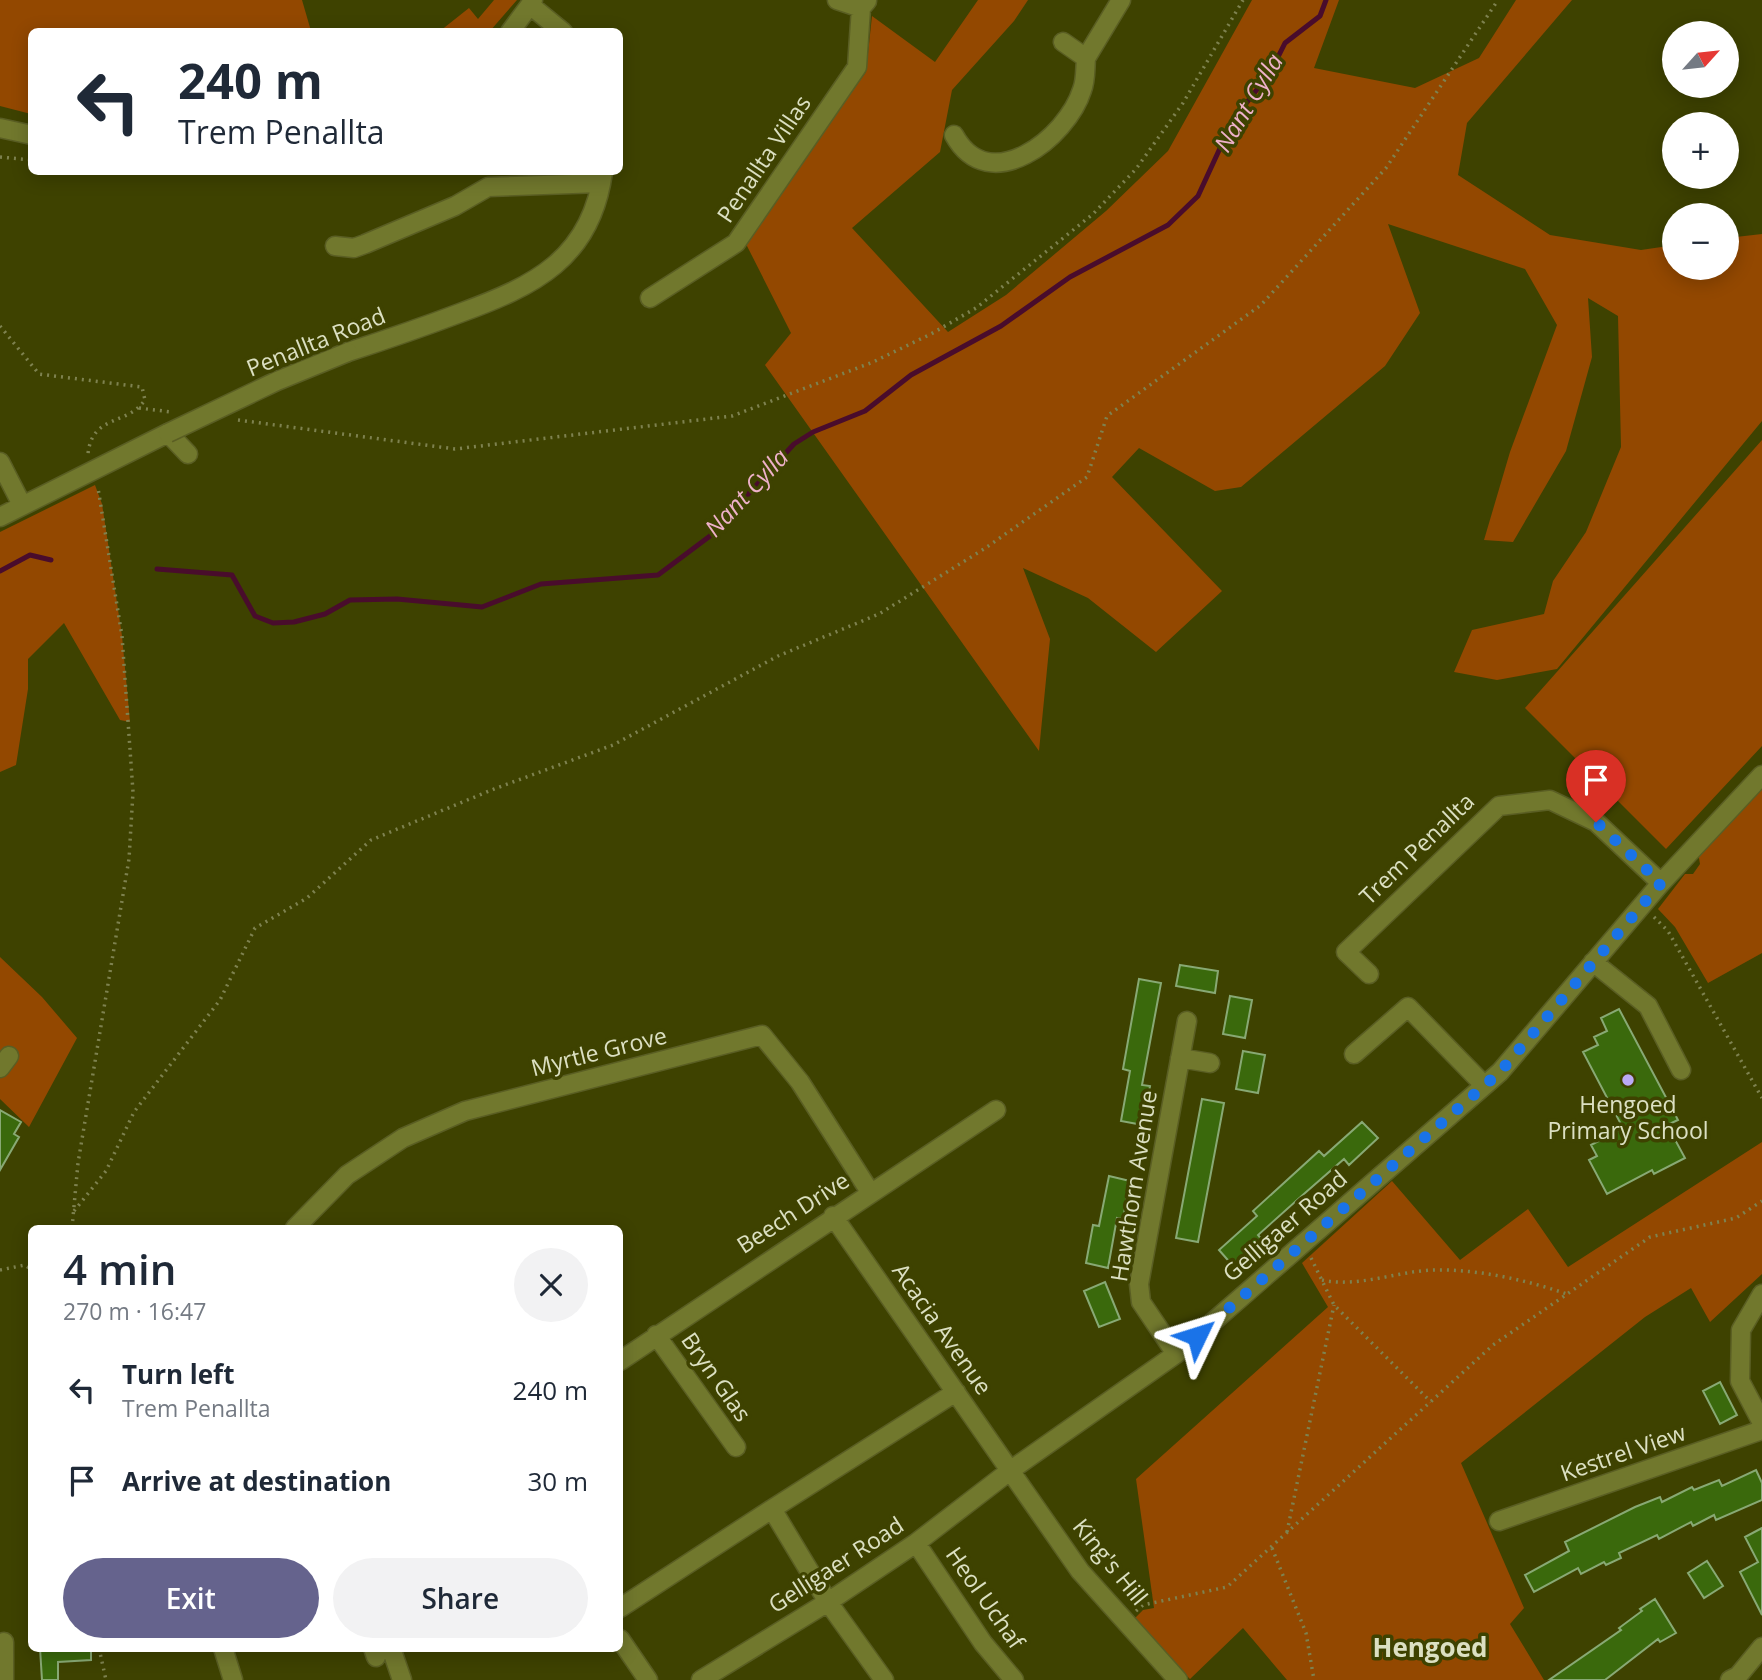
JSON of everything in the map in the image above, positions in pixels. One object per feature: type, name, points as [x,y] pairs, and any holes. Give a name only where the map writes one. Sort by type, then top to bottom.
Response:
[{"type":"street","points":[[837,0],[864,4]]},
{"type":"street","points":[[954,135],[963,152],[985,163],[998,164],[1021,157],[1050,135],[1074,107],[1082,91],[1086,58],[1121,0]]},
{"type":"street","points":[[513,28],[531,2],[559,28]]},
{"type":"street","name":"Penallta Villas","points":[[650,298],[736,243],[857,67],[864,4]]},
{"type":"street","points":[[1063,42],[1086,58]]},
{"type":"street","points":[[0,128],[28,134]]},
{"type":"street","points":[[335,246],[354,247],[365,244],[455,206],[488,187],[602,177]]},
{"type":"street","name":"Penallta Road","points":[[0,517],[277,381],[348,352],[518,292],[555,264],[581,235],[592,214],[602,177]]},
{"type":"street","points":[[169,433],[188,454]]},
{"type":"street","points":[[0,462],[22,505]]},
{"type":"street","name":"Gelligaer Road","points":[[701,1680],[734,1672],[828,1602],[916,1543],[1011,1470],[1176,1354],[1500,1072],[1661,883],[1762,775]]},
{"type":"street","name":"Trem Penallta","points":[[1369,974],[1346,952],[1499,806],[1550,800],[1596,822],[1661,883]]},
{"type":"street","points":[[1593,962],[1648,1006],[1681,1070]]},
{"type":"street","points":[[1354,1054],[1407,1006],[1484,1085]]},
{"type":"street","name":"Hawthorn Avenue","points":[[1176,1354],[1141,1302],[1139,1284],[1187,1021]]},
{"type":"street","name":"Myrtle Grove","points":[[298,1225],[347,1175],[403,1138],[465,1111],[762,1035],[800,1082],[870,1192]]},
{"type":"street","points":[[1181,1058],[1210,1063]]},
{"type":"street","name":"Beech Drive","points":[[623,1359],[833,1216],[996,1110]]},
{"type":"street","name":"Acacia Avenue","points":[[833,1216],[1011,1470]]},
{"type":"street","points":[[1762,1294],[1741,1330],[1740,1381],[1762,1423]]},
{"type":"street","name":"Bryn Glas","points":[[656,1335],[736,1447]]},
{"type":"street","points":[[623,1606],[956,1392]]},
{"type":"street","name":"Kestrel View","points":[[1499,1521],[1762,1430]]},
{"type":"street","name":"King's Hill","points":[[1011,1470],[1080,1571],[1178,1680]]},
{"type":"street","points":[[772,1509],[828,1602],[884,1680]]},
{"type":"street","name":"Heol Uchaf","points":[[916,1543],[983,1643],[1014,1680]]},
{"type":"street","points":[[4,1642],[4,1680]]},
{"type":"street","points":[[623,1643],[648,1680]]},
{"type":"street","points":[[1730,1680],[1738,1676],[1762,1647]]},
{"type":"street","points":[[224,1652],[233,1680]]},
{"type":"street","points":[[381,1652],[402,1680]]},
{"type":"path","points":[[228,419],[455,449],[732,416],[873,362],[976,308],[1093,214],[1144,158],[1183,103],[1243,0]]},
{"type":"path","points":[[74,1211],[106,1171],[134,1112],[220,1000],[255,929],[307,898],[371,840],[494,789],[613,745],[778,656],[879,614],[984,549],[1087,477],[1107,416],[1261,305],[1386,168],[1498,0]]},
{"type":"path","points":[[0,157],[28,160]]},
{"type":"path","points":[[0,326],[39,374],[142,387],[145,400],[139,408],[112,420],[90,438],[88,458],[102,503],[122,636],[133,792],[130,859],[78,1163],[72,1225]]},
{"type":"path","points":[[139,408],[177,412]]},
{"type":"path","points":[[1641,906],[1668,931],[1762,1098]]},
{"type":"path","points":[[1126,1622],[1143,1605],[1227,1587],[1493,1345],[1650,1237],[1736,1217],[1762,1201]]},
{"type":"path","points":[[1302,1245],[1334,1305],[1431,1402]]},
{"type":"path","points":[[0,1270],[25,1265],[28,1267]]},
{"type":"path","points":[[1322,1280],[1338,1283],[1434,1270],[1472,1272],[1567,1294]]},
{"type":"path","points":[[1287,1535],[1334,1305]]},
{"type":"path","points":[[1272,1548],[1306,1633],[1314,1680]]},
{"type":"path","points":[[100,1652],[106,1680]]},
{"type":"shaded area","points":[[0,0],[302,0],[310,28],[28,28],[28,113],[0,106]]},
{"type":"shaded area","points":[[494,0],[517,0],[493,28],[444,28],[469,8],[478,19]]},
{"type":"shaded area","points":[[978,0],[1028,0],[1014,21],[952,90],[940,152],[852,228],[948,332],[1006,295],[1106,211],[1168,151],[1252,0],[1339,0],[1314,68],[1415,88],[1479,58],[1516,0],[1572,0],[1467,123],[1458,175],[1550,235],[1641,250],[1662,247],[1662,280],[1739,280],[1739,237],[1762,234],[1762,421],[1557,669],[1497,680],[1454,672],[1472,630],[1544,614],[1553,581],[1586,532],[1621,447],[1618,316],[1588,298],[1592,357],[1566,451],[1513,542],[1484,540],[1510,452],[1557,325],[1525,269],[1388,224],[1420,313],[1385,366],[1241,487],[1215,491],[1139,448],[1112,477],[1222,591],[1156,652],[1088,598],[1023,568],[1050,639],[1039,751],[765,365],[791,333],[745,242],[866,72],[872,16],[935,62]]},
{"type":"shaded area","points":[[1762,440],[1762,746],[1666,849],[1525,708]]},
{"type":"shaded area","points":[[95,485],[102,504],[122,636],[130,722],[120,720],[64,623],[28,659],[28,689],[16,765],[0,772],[0,532]]},
{"type":"shaded area","points":[[1762,785],[1762,953],[1708,983],[1675,927],[1658,909],[1685,874],[1693,874],[1700,864],[1698,852]]},
{"type":"shaded area","points":[[0,957],[42,997],[77,1038],[29,1127],[0,1099]]},
{"type":"shaded area","points":[[1762,1142],[1762,1274],[1710,1322],[1691,1288],[1645,1317],[1461,1463],[1524,1608],[1510,1624],[1544,1680],[1287,1680],[1243,1628],[1190,1679],[1132,1621],[1143,1610],[1154,1608],[1136,1479],[1328,1307],[1302,1263],[1392,1181],[1460,1260],[1528,1209],[1568,1267]]},
{"type":"building","points":[[1180,965],[1218,971],[1215,993],[1176,986]]},
{"type":"building","points":[[1139,979],[1161,983],[1142,1085],[1150,1086],[1143,1125],[1121,1121],[1130,1071],[1123,1069]]},
{"type":"building","points":[[1230,996],[1252,1000],[1245,1038],[1223,1034]]},
{"type":"building","points":[[1619,1009],[1678,1120],[1667,1125],[1685,1158],[1654,1174],[1652,1170],[1607,1194],[1589,1160],[1597,1156],[1591,1145],[1623,1128],[1583,1052],[1598,1045],[1594,1037],[1607,1031],[1601,1018]]},
{"type":"building","points":[[1243,1051],[1265,1055],[1258,1093],[1236,1089]]},
{"type":"building","points":[[1202,1099],[1224,1103],[1198,1242],[1176,1238]]},
{"type":"building","points":[[0,1110],[21,1122],[14,1134],[19,1137],[0,1170]]},
{"type":"building","points":[[1362,1122],[1378,1138],[1349,1165],[1344,1159],[1258,1235],[1263,1241],[1234,1267],[1219,1250],[1257,1216],[1253,1211],[1319,1151],[1324,1156]]},
{"type":"building","points":[[1109,1176],[1130,1181],[1123,1219],[1117,1218],[1108,1268],[1086,1263],[1093,1225],[1099,1226]]},
{"type":"building","points":[[1105,1282],[1120,1319],[1099,1327],[1084,1291]]},
{"type":"building","points":[[1720,1382],[1737,1415],[1720,1424],[1703,1391]]},
{"type":"building","points":[[1756,1470],[1762,1483],[1762,1500],[1716,1520],[1714,1515],[1693,1526],[1691,1522],[1659,1539],[1657,1535],[1619,1553],[1621,1558],[1606,1565],[1604,1562],[1581,1574],[1578,1568],[1534,1592],[1525,1575],[1569,1551],[1565,1542],[1635,1507],[1660,1497],[1662,1502],[1692,1487],[1694,1490],[1719,1480],[1722,1486]]},
{"type":"building","points":[[1762,1528],[1762,1615],[1740,1572],[1758,1562],[1745,1537]]},
{"type":"building","points":[[1707,1561],[1723,1586],[1704,1598],[1688,1573]]},
{"type":"building","points":[[1655,1599],[1676,1633],[1660,1642],[1658,1639],[1605,1680],[1549,1680],[1621,1630],[1619,1628]]},
{"type":"building","points":[[40,1652],[91,1652],[91,1660],[58,1662],[58,1680],[42,1680]]},
{"type":"waterway","name":"Nant Cylla","points":[[157,569],[232,575],[255,616],[273,623],[294,622],[325,614],[350,600],[397,599],[482,607],[541,584],[658,575],[710,536],[794,444],[813,432],[865,411],[911,375],[1001,326],[1070,277],[1168,225],[1198,196],[1233,120],[1270,73],[1285,43],[1320,16],[1326,0]]},
{"type":"waterway","name":"Nant Cylla","points":[[0,571],[30,555],[51,560]]},
{"type":"place","name":"Hengoed Primary School","points":[[1628,1080]]},
{"type":"district","name":"Hengoed","points":[[1430,1648]]},
{"type":"route","points":[[1197,1336],[1500,1072],[1661,883],[1596,822]]}]
